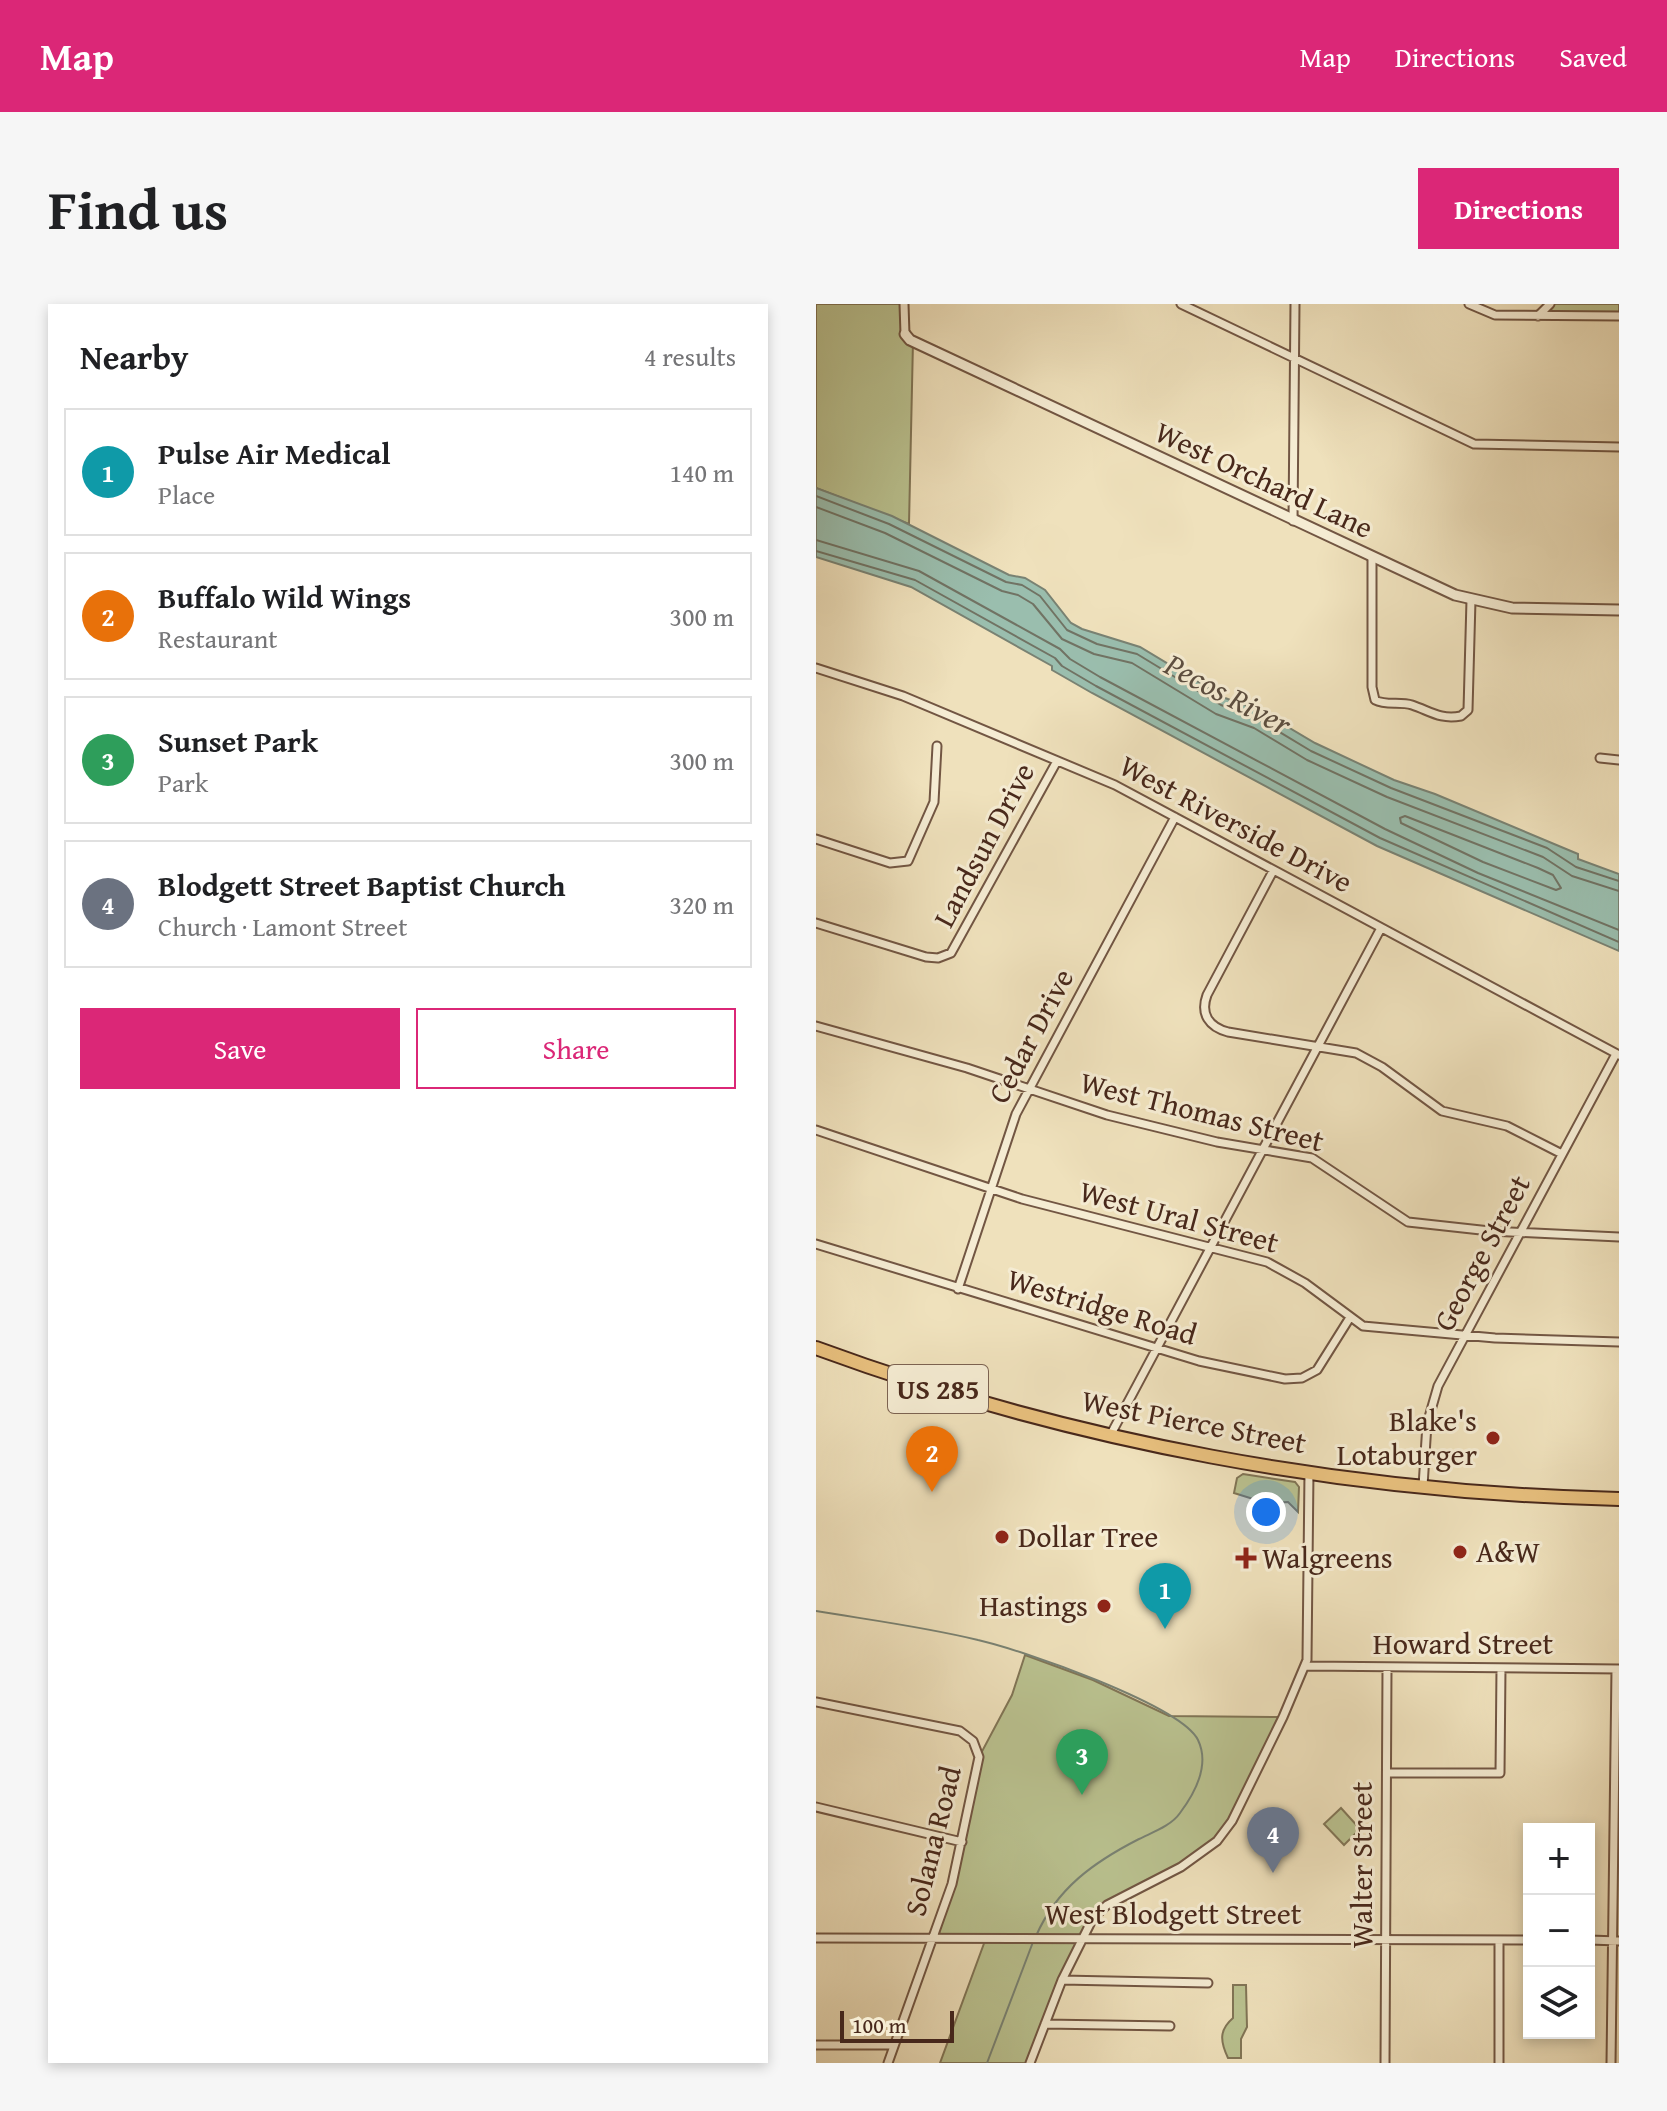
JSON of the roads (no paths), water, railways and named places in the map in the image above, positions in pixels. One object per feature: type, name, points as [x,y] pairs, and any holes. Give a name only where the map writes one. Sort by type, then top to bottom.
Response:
[{"type":"highway","name":"West Pierce Street","points":[[816,1348],[918,1383],[1111,1434],[1309,1472],[1423,1486],[1619,1499]]},
{"type":"street","points":[[904,304],[905,334]]},
{"type":"street","points":[[1181,304],[1296,356],[1474,444],[1619,447]]},
{"type":"street","points":[[1293,521],[1295,304]]},
{"type":"street","points":[[1469,304],[1495,315],[1619,316]]},
{"type":"street","points":[[1538,316],[1550,304]]},
{"type":"street","name":"West Orchard Lane","points":[[905,334],[910,340],[1293,521],[1471,600],[1534,609],[1619,610]]},
{"type":"street","points":[[1372,557],[1372,687],[1375,700],[1380,703],[1413,705],[1435,716],[1453,718],[1468,710],[1471,600]]},
{"type":"street","name":"West Riverside Drive","points":[[816,668],[903,696],[1057,761],[1175,817],[1618,1055]]},
{"type":"street","points":[[816,839],[890,863],[908,861],[934,802],[937,746]]},
{"type":"street","points":[[1600,758],[1619,760]]},
{"type":"street","name":"Landsun Drive","points":[[816,923],[926,957],[938,958],[951,953],[1057,761]]},
{"type":"street","name":"Cedar Drive","points":[[958,1289],[989,1188],[1027,1089],[1175,817]]},
{"type":"street","points":[[1273,871],[1207,995],[1204,1013],[1220,1030],[1356,1053],[1382,1067],[1442,1111],[1507,1126],[1562,1154]]},
{"type":"street","points":[[1111,1434],[1381,928]]},
{"type":"street","name":"West Thomas Street","points":[[816,1026],[1190,1136],[1319,1161],[1408,1222],[1520,1233],[1619,1237]]},
{"type":"street","name":"George Street","points":[[1423,1486],[1431,1403],[1562,1154],[1618,1055]]},
{"type":"street","name":"West Ural Street","points":[[816,1130],[989,1188],[1277,1266],[1349,1319],[1383,1330],[1619,1342]]},
{"type":"street","name":"Westridge Road","points":[[816,1244],[1219,1367],[1302,1378],[1314,1373],[1327,1359],[1349,1319]]},
{"type":"street","points":[[1030,2063],[1081,1937],[1107,1905],[1193,1860],[1224,1833],[1306,1666],[1309,1472]]},
{"type":"street","name":"Howard Street","points":[[1306,1666],[1617,1669]]},
{"type":"street","name":"Walter Street","points":[[1385,2063],[1387,1668]]},
{"type":"street","points":[[1387,1773],[1500,1773],[1501,1668]]},
{"type":"street","points":[[1611,2063],[1616,1941],[1617,1669]]},
{"type":"street","name":"Solana Road","points":[[816,1702],[968,1734],[979,1757],[952,1884],[888,2063]]},
{"type":"street","points":[[816,1807],[962,1842]]},
{"type":"street","name":"West Blodgett Street","points":[[816,1938],[1523,1940]]},
{"type":"street","points":[[1499,1940],[1499,2063]]},
{"type":"street","points":[[1595,1940],[1616,1941]]},
{"type":"street","points":[[1062,1980],[1208,1983]]},
{"type":"street","points":[[1045,2024],[1170,2026]]},
{"type":"street","points":[[816,2045],[894,2045]]},
{"type":"water","points":[[816,488],[892,516],[1009,575],[1025,578],[1045,590],[1071,623],[1140,647],[1225,698],[1261,711],[1315,743],[1394,780],[1435,794],[1578,854],[1578,859],[1619,874],[1619,951],[1377,846],[1092,693],[1052,670],[1052,666],[911,587],[816,557]]},
{"type":"waterway","points":[[816,1611],[958,1635],[1027,1654],[1132,1695],[1185,1726],[1198,1740],[1202,1769],[1191,1797],[1176,1818],[1107,1857],[1078,1878],[1055,1904],[1036,1936]]},
{"type":"waterway","points":[[987,2063],[1033,1942]]},
{"type":"place","name":"Blake's Lotaburger","points":[[1493,1438]]},
{"type":"place","name":"Buffalo Wild Wings","points":[[932,1492]]},
{"type":"place","name":"Dollar Tree","points":[[1002,1537]]},
{"type":"place","name":"A&W","points":[[1460,1552]]},
{"type":"place","name":"Walgreens","points":[[1246,1558]]},
{"type":"place","name":"Hastings","points":[[1104,1606]]},
{"type":"place","name":"Pulse Air Medical","points":[[1165,1629]]},
{"type":"place","name":"Sunset Park","points":[[1082,1795]]},
{"type":"place","name":"Blodgett Street Baptist Church","points":[[1273,1873]]},
{"type":"water label","name":"Pecos River","points":[[1228,694]]}]
